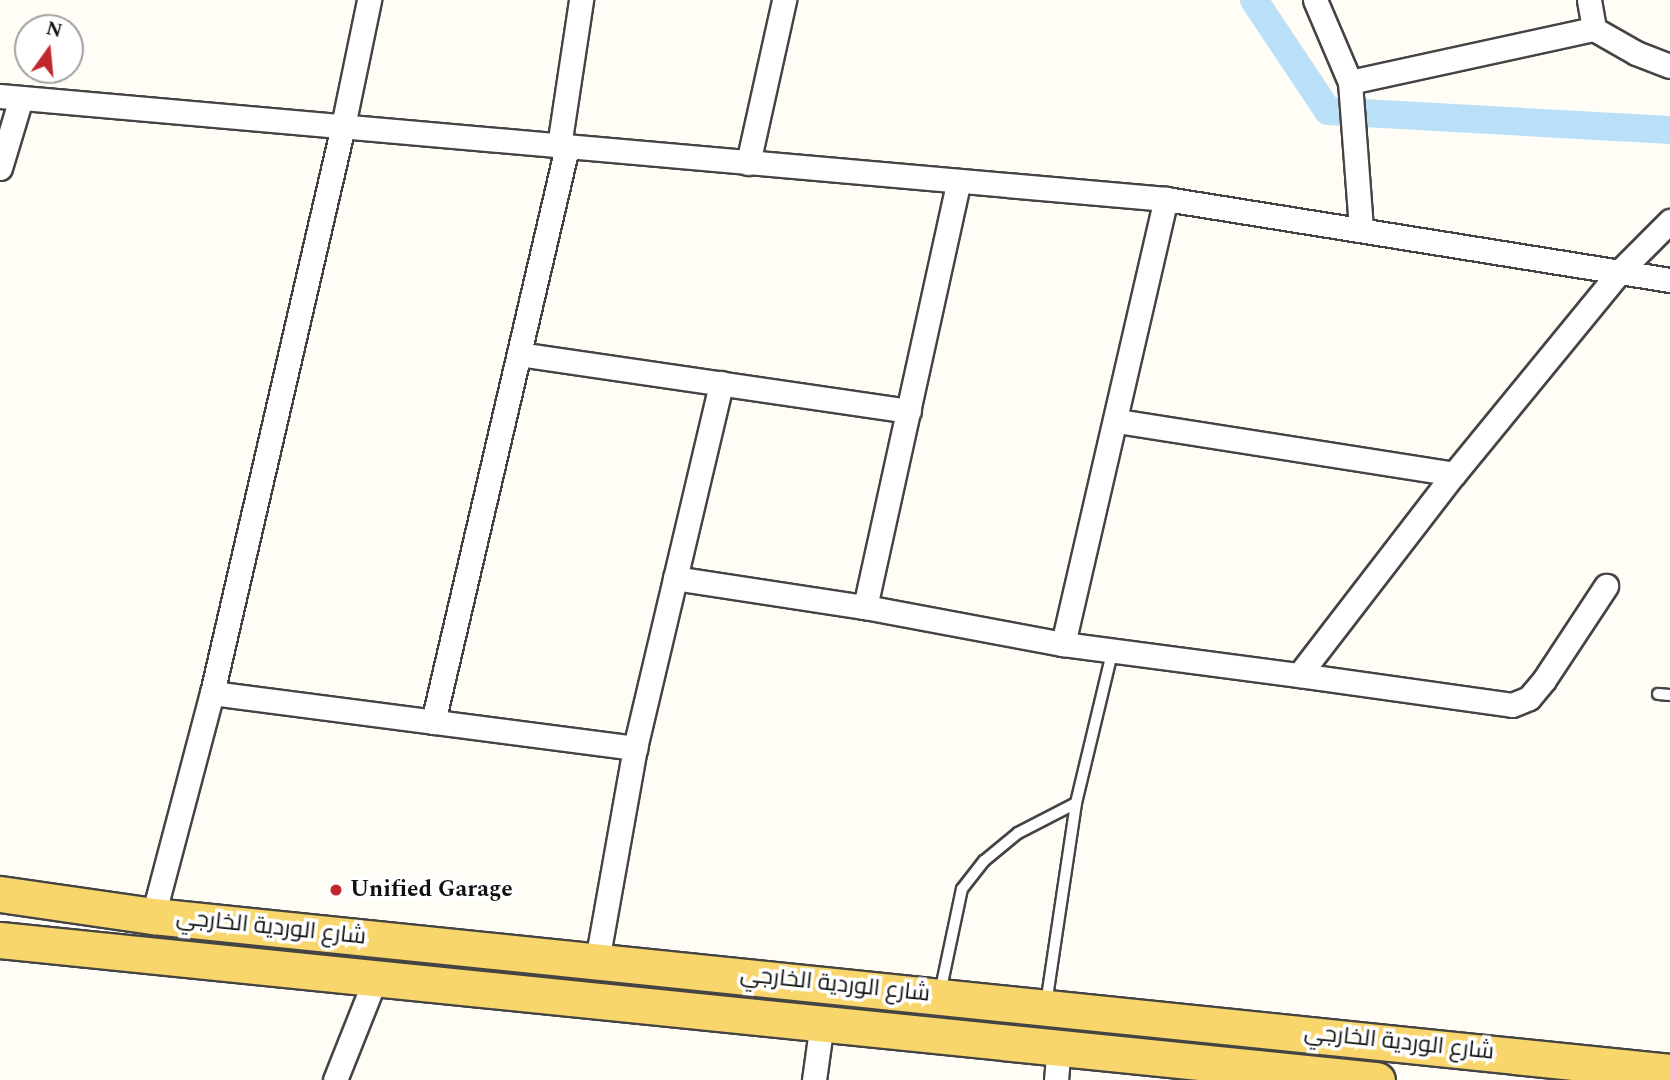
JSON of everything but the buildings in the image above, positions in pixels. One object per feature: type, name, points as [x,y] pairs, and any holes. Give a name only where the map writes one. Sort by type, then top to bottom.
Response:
[{"type":"main road","name":"شارع الوردية الخارجي","points":[[0,894],[153,916],[1670,1072]]},
{"type":"main road","name":"شارع الوردية الخارجي","points":[[0,940],[822,1022],[1057,1063],[1133,1054],[1377,1080]]},
{"type":"main road","points":[[1133,1054],[1149,1042],[1148,1026],[1141,1016]]},
{"type":"main road","points":[[1295,1072],[1288,1063],[1285,1052],[1288,1042],[1300,1033]]},
{"type":"street","points":[[153,916],[212,693],[344,126],[369,0]]},
{"type":"street","points":[[433,722],[519,354],[563,147],[582,0]]},
{"type":"street","points":[[748,163],[784,0]]},
{"type":"street","points":[[1315,0],[1350,82],[1361,230]]},
{"type":"street","points":[[1589,0],[1594,29]]},
{"type":"street","points":[[1350,82],[1594,29],[1636,53],[1670,66]]},
{"type":"street","points":[[0,168],[10,97],[1166,199],[1670,281]]},
{"type":"street","points":[[866,607],[959,181]]},
{"type":"street","points":[[1063,644],[1117,421],[1166,199]]},
{"type":"street","points":[[1298,675],[1454,474],[1620,271],[1670,221]]},
{"type":"street","points":[[519,354],[909,411]]},
{"type":"street","points":[[597,961],[635,748],[721,383]]},
{"type":"street","points":[[1117,421],[1454,474]]},
{"type":"street","points":[[675,578],[866,607],[1063,644],[1512,705],[1530,698],[1606,586]]},
{"type":"street","points":[[212,693],[635,748]]},
{"type":"street","points":[[335,1080],[376,977]]},
{"type":"street","points":[[814,1080],[822,1022]]},
{"type":"lane","points":[[1045,1006],[1076,803],[1112,649]]},
{"type":"lane","points":[[1658,694],[1670,695]]},
{"type":"lane","points":[[939,995],[962,889],[984,861],[1018,833],[1076,803]]},
{"type":"waterway","points":[[1254,0],[1328,111],[1670,130]]},
{"type":"place","name":"Unified Garage","points":[[336,890]]}]
